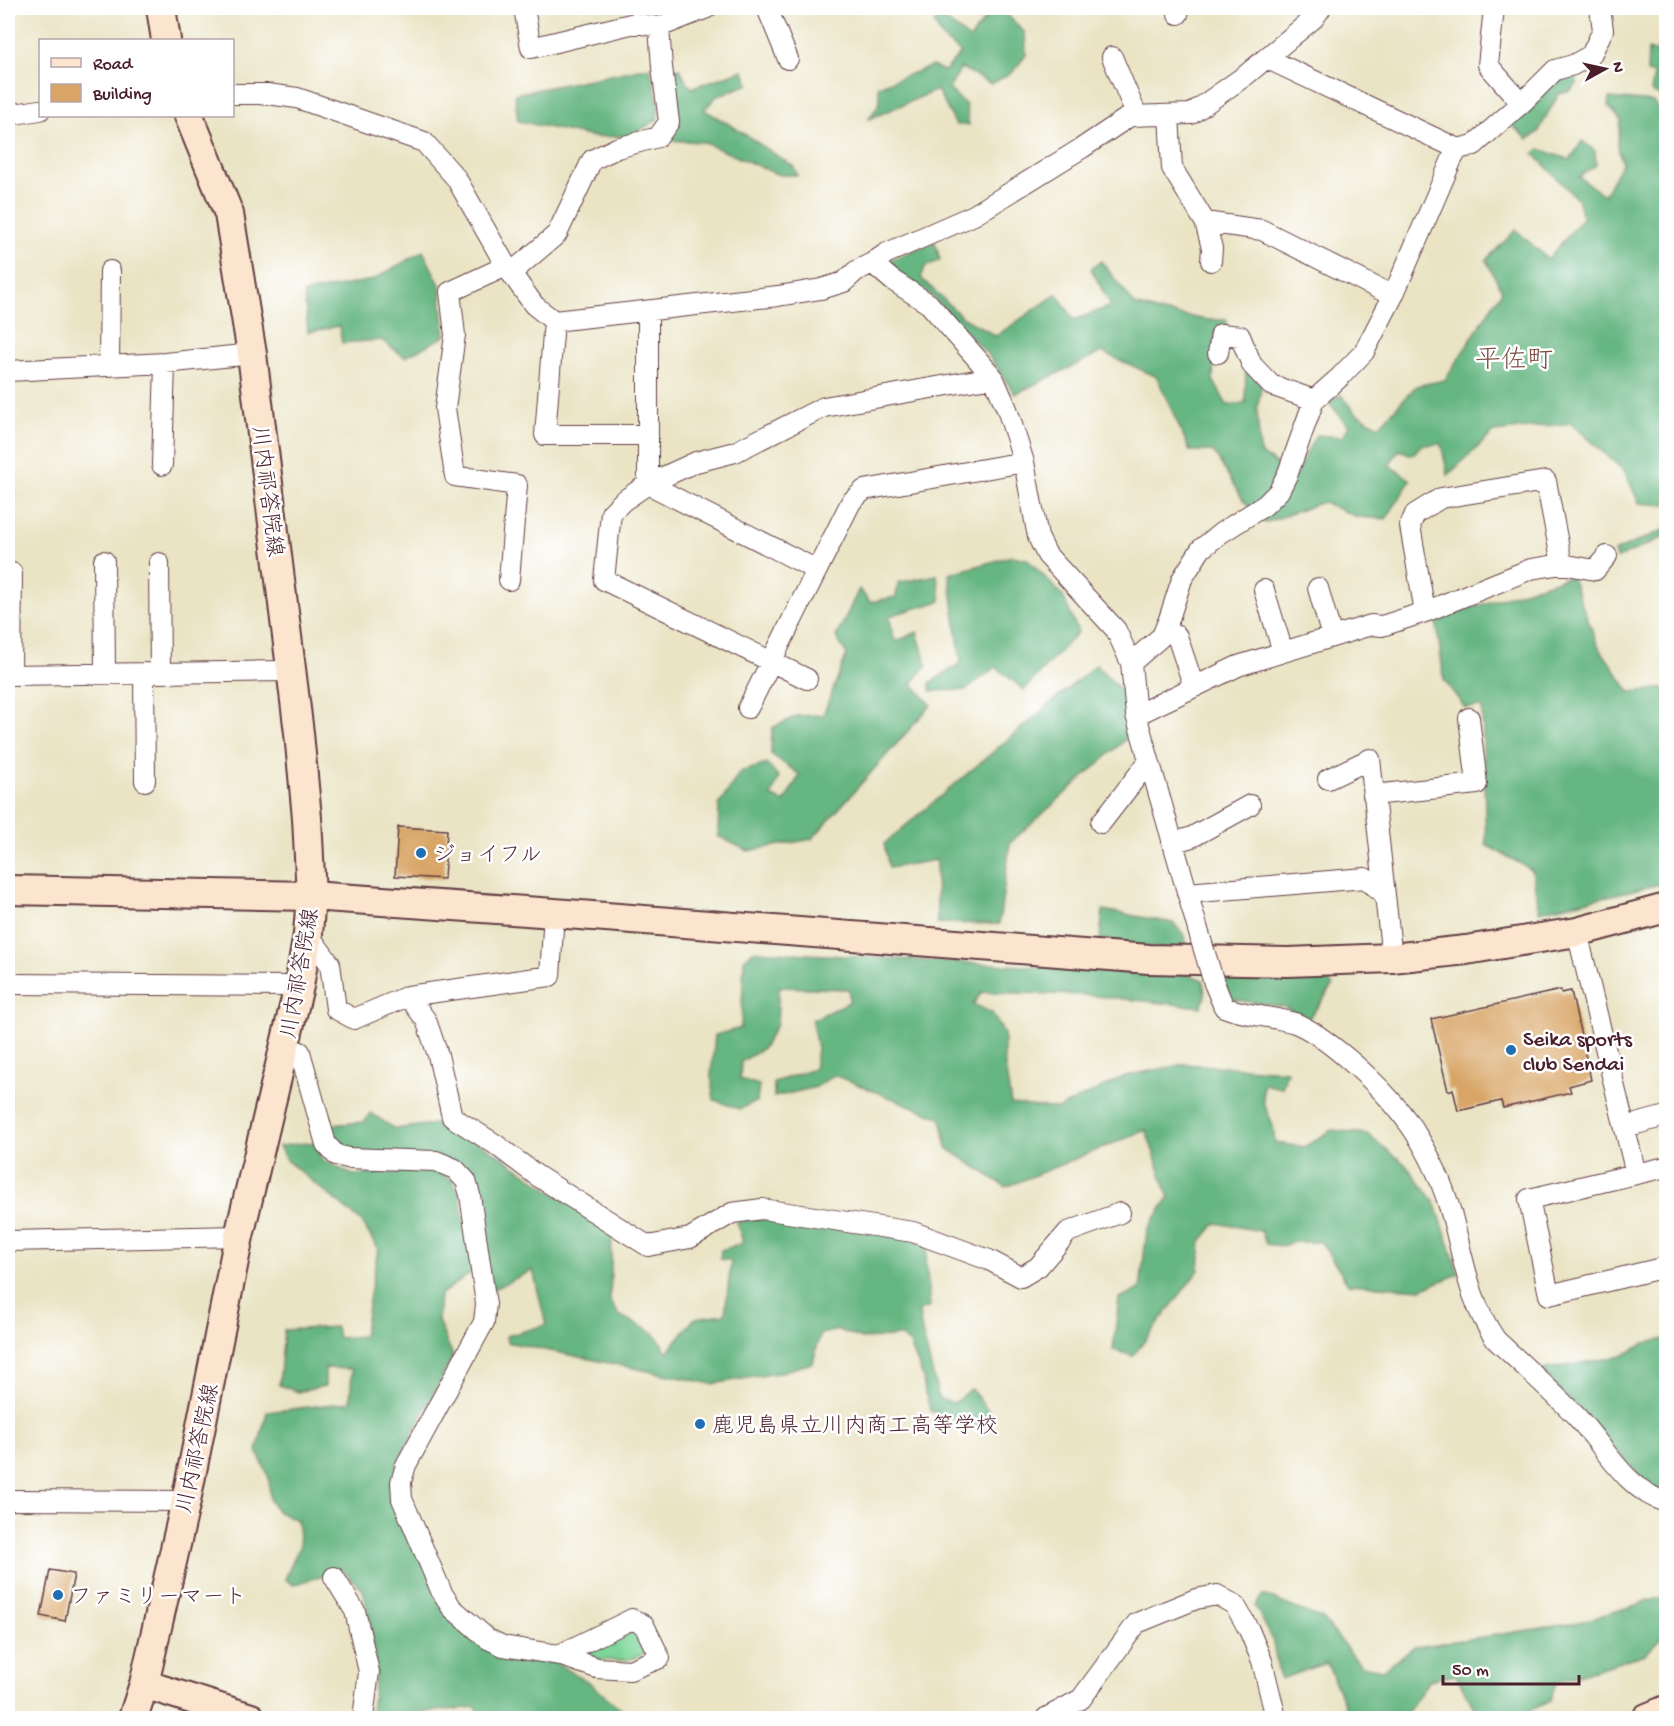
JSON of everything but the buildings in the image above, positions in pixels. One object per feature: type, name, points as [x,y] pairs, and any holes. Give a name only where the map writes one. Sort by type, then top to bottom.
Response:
[{"type":"street","points":[[161,8],[166,39]]},
{"type":"street","points":[[524,8],[531,48],[635,23],[659,27],[707,8]]},
{"type":"street","points":[[767,8],[788,59]]},
{"type":"street","points":[[1494,8],[1488,65],[1521,103]]},
{"type":"street","points":[[1266,58],[1458,149],[1474,145],[1554,70],[1573,65],[1591,55],[1603,30],[1600,8]]},
{"type":"street","points":[[234,94],[267,94],[297,98],[424,142],[456,178],[508,269],[534,305],[554,321],[778,296],[821,289],[844,282],[856,271],[886,254],[974,214],[1130,116],[1191,114],[1266,58],[1312,11]]},
{"type":"street","points":[[509,580],[517,486],[455,476],[445,408],[455,335],[450,292],[508,269],[556,234],[592,160],[617,148],[658,137],[669,122],[659,27]]},
{"type":"street","points":[[1112,57],[1137,116]]},
{"type":"street","points":[[8,115],[39,110]]},
{"type":"street","points":[[1169,115],[1172,168],[1205,222],[1212,248],[1211,261]]},
{"type":"street","name":"川内祁答院線","points":[[132,1719],[144,1684],[186,1501],[239,1236],[299,986],[308,934],[311,896],[299,733],[252,354],[229,214],[189,117]]},
{"type":"street","points":[[1131,663],[1162,636],[1182,579],[1201,549],[1265,504],[1279,491],[1288,473],[1314,400],[1364,352],[1393,296],[1458,149]]},
{"type":"street","points":[[1205,222],[1262,230],[1393,296]]},
{"type":"street","points":[[872,263],[892,280],[929,304],[993,377],[1007,409],[1024,462],[1038,537],[1047,555],[1116,630],[1131,663],[1136,715],[1186,893],[1214,983],[1224,1007],[1297,1024],[1335,1047],[1375,1082],[1419,1137],[1442,1183],[1466,1275],[1479,1312],[1496,1340],[1560,1400],[1632,1482],[1643,1491],[1666,1502]]},
{"type":"street","points":[[109,366],[110,271]]},
{"type":"street","points":[[648,311],[648,484]]},
{"type":"street","points":[[554,321],[545,435],[648,435]]},
{"type":"street","points":[[1218,353],[1221,334],[1240,336],[1252,365],[1270,385],[1314,400]]},
{"type":"street","points":[[8,371],[165,363],[252,354]]},
{"type":"street","points":[[162,465],[165,363]]},
{"type":"street","points":[[807,679],[604,580],[611,513],[623,501],[648,484],[696,462],[735,452],[824,407],[993,377]]},
{"type":"street","points":[[748,708],[851,502],[864,490],[1024,462]]},
{"type":"street","points":[[1425,612],[1410,526],[1416,514],[1441,498],[1546,481],[1562,564]]},
{"type":"street","points":[[648,484],[817,570]]},
{"type":"street","points":[[1136,715],[1238,666],[1371,624],[1383,626],[1425,612],[1531,569],[1562,564],[1595,570],[1607,556]]},
{"type":"street","points":[[104,561],[105,673]]},
{"type":"street","points":[[145,781],[159,563]]},
{"type":"street","points":[[12,573],[9,674],[290,671]]},
{"type":"street","points":[[1318,588],[1332,637]]},
{"type":"street","points":[[1264,590],[1283,652]]},
{"type":"street","points":[[1177,636],[1194,687]]},
{"type":"street","points":[[1373,795],[1477,784],[1469,718]]},
{"type":"street","points":[[1328,778],[1370,759],[1392,958]]},
{"type":"street","points":[[1101,823],[1149,761]]},
{"type":"street","points":[[1172,843],[1192,837],[1250,805]]},
{"type":"street","points":[[1186,893],[1365,878],[1385,895]]},
{"type":"street","points":[[8,890],[311,896],[1149,959],[1288,962],[1392,958],[1466,950],[1577,932],[1666,908]]},
{"type":"street","points":[[308,934],[330,964],[336,1009],[354,1019],[408,996],[550,976],[554,914]]},
{"type":"street","points":[[1577,932],[1636,1174]]},
{"type":"street","points":[[8,984],[299,986]]},
{"type":"street","points":[[408,996],[426,1020],[438,1055],[452,1117],[495,1144],[536,1175],[648,1246],[690,1238],[732,1213],[762,1209],[913,1232],[988,1260],[1021,1277],[1038,1267],[1068,1232],[1120,1212]]},
{"type":"street","points":[[285,1048],[300,1052],[326,1144],[336,1155],[348,1158],[436,1161],[455,1170],[466,1181],[486,1304],[484,1322],[406,1465],[401,1482],[402,1499],[442,1593],[452,1608],[488,1639],[502,1646],[559,1655]]},
{"type":"street","points":[[1625,1127],[1666,1116]]},
{"type":"street","points":[[1666,1167],[1529,1199],[1549,1295],[1666,1267]]},
{"type":"street","points":[[8,1241],[239,1236]]},
{"type":"street","points":[[8,1500],[186,1501]]},
{"type":"street","points":[[334,1577],[355,1611],[369,1672],[363,1719]]},
{"type":"street","points":[[1046,1719],[1081,1699],[1137,1623],[1196,1599],[1217,1595],[1235,1605],[1249,1630],[1262,1661],[1276,1719]]},
{"type":"street","points":[[144,1684],[251,1719]]},
{"type":"street","points":[[1647,1719],[1666,1710]]},
{"type":"green space","points":[[978,8],[1001,8],[1025,33],[1026,55],[1012,73],[991,84],[961,68],[949,89],[966,105],[969,125],[956,125],[937,90],[869,119],[880,102],[878,86],[932,66],[945,71],[961,53],[942,38],[934,23],[941,17],[970,39],[987,16]]},
{"type":"green space","points":[[1648,49],[1666,53],[1666,91],[1663,98],[1651,91],[1654,74],[1647,72]]},
{"type":"green space","points":[[650,67],[659,105],[657,120],[630,136],[593,137],[518,121],[515,94]]},
{"type":"green space","points":[[679,68],[691,88],[743,70],[749,84],[717,96],[704,110],[793,166],[797,175],[779,175],[703,142],[667,140],[679,98],[672,71]]},
{"type":"green space","points":[[1575,73],[1577,84],[1570,91],[1559,94],[1538,133],[1528,139],[1509,123],[1557,76]]},
{"type":"green space","points":[[1609,98],[1653,102],[1666,118],[1666,505],[1639,503],[1625,472],[1571,423],[1494,432],[1448,475],[1441,444],[1422,445],[1412,455],[1399,450],[1389,465],[1411,480],[1386,519],[1357,517],[1323,502],[1265,523],[1244,501],[1213,451],[1190,451],[1157,377],[1102,352],[1015,394],[989,356],[934,298],[885,262],[935,242],[940,260],[925,267],[921,278],[962,317],[996,336],[1057,294],[1074,320],[1111,306],[1091,269],[1101,261],[1135,305],[1209,320],[1227,320],[1227,328],[1215,333],[1213,380],[1227,405],[1245,403],[1246,368],[1262,384],[1257,409],[1260,453],[1294,476],[1316,435],[1342,437],[1349,426],[1328,402],[1341,395],[1357,414],[1379,426],[1416,386],[1445,380],[1502,291],[1486,260],[1516,230],[1548,259],[1583,218],[1579,201],[1534,154],[1540,149],[1570,160],[1582,141],[1595,151],[1596,165],[1579,177],[1604,195],[1622,163],[1617,145],[1621,120],[1608,106]]},
{"type":"green space","points":[[423,251],[440,285],[445,336],[405,357],[381,340],[342,343],[339,326],[308,332],[304,293],[373,280]]},
{"type":"green space","points":[[1666,529],[1666,536],[1616,559],[1614,552]]},
{"type":"green space","points":[[1012,556],[1027,559],[1063,596],[1078,632],[1024,690],[996,667],[966,690],[931,691],[930,683],[961,663],[949,574]]},
{"type":"green space","points":[[937,575],[941,601],[889,616],[895,642],[917,632],[927,665],[912,683],[931,705],[812,839],[748,851],[718,836],[719,805],[740,772],[767,764],[779,777],[771,796],[784,802],[800,775],[771,754],[772,728],[797,716],[823,715],[847,654],[836,637],[859,589],[870,602],[896,597],[898,583]]},
{"type":"green space","points":[[1571,576],[1598,646],[1630,692],[1666,688],[1666,883],[1539,911],[1532,870],[1486,845],[1482,707],[1465,708],[1444,680],[1436,619]]},
{"type":"green space","points":[[1096,665],[1125,694],[1126,739],[1010,843],[999,924],[937,923],[936,860],[889,868],[884,844]]},
{"type":"green space","points":[[1103,910],[1173,923],[1185,936],[1188,953],[1100,939]]},
{"type":"green space","points":[[753,951],[1190,975],[1203,980],[1205,996],[1201,1007],[1086,995],[982,992],[973,1004],[992,1013],[1004,1034],[1004,1059],[1011,1104],[1058,1109],[1125,1076],[1185,1064],[1287,1071],[1282,1088],[1263,1084],[1263,1102],[1273,1126],[1275,1143],[1304,1147],[1332,1130],[1367,1134],[1405,1164],[1435,1202],[1459,1274],[1421,1289],[1348,1284],[1321,1242],[1293,1242],[1282,1246],[1266,1244],[1261,1231],[1216,1223],[1201,1241],[1199,1270],[1133,1356],[1113,1350],[1119,1298],[1140,1289],[1147,1230],[1169,1198],[1146,1130],[1006,1187],[947,1148],[941,1118],[834,1075],[816,1087],[774,1097],[774,1082],[814,1069],[817,1049],[812,1020],[849,1002],[849,989],[779,987],[777,1024],[763,1048],[741,1062],[740,1079],[759,1085],[757,1101],[740,1109],[714,1100],[711,1075],[715,1035],[741,1028],[744,960]]},
{"type":"green space","points":[[1223,977],[1328,981],[1333,986],[1307,1021],[1285,1007],[1229,999]]},
{"type":"green space","points":[[371,1113],[395,1129],[442,1123],[493,1151],[612,1233],[610,1302],[619,1315],[654,1333],[667,1352],[695,1318],[725,1314],[731,1261],[720,1259],[721,1250],[743,1243],[737,1222],[757,1218],[904,1237],[928,1246],[926,1261],[930,1307],[919,1311],[939,1399],[954,1403],[971,1389],[991,1414],[980,1429],[931,1411],[923,1377],[910,1344],[900,1336],[862,1339],[839,1330],[820,1334],[813,1363],[777,1373],[712,1384],[507,1342],[506,1336],[546,1325],[533,1270],[492,1290],[472,1176],[343,1148],[333,1139],[331,1125],[364,1122]]},
{"type":"green space","points":[[314,1142],[322,1160],[353,1175],[435,1170],[452,1180],[460,1195],[472,1272],[440,1295],[438,1321],[453,1356],[397,1464],[436,1598],[460,1629],[495,1652],[554,1662],[589,1682],[631,1718],[478,1718],[477,1707],[396,1715],[396,1718],[370,1718],[376,1671],[371,1627],[363,1590],[341,1569],[293,1585],[285,1579],[300,1545],[297,1520],[278,1512],[270,1501],[269,1478],[257,1451],[267,1412],[350,1402],[352,1369],[325,1368],[325,1386],[298,1392],[279,1385],[284,1330],[336,1327],[338,1338],[363,1336],[378,1249],[362,1222],[286,1160],[279,1146]]},
{"type":"green space","points":[[1666,1339],[1666,1494],[1649,1486],[1541,1370],[1622,1356],[1645,1343]]},
{"type":"green space","points":[[1263,1595],[1323,1619],[1361,1666],[1382,1670],[1415,1647],[1576,1623],[1666,1596],[1666,1634],[1645,1654],[1556,1682],[1550,1701],[1525,1713],[1488,1716],[1474,1708],[1456,1675],[1429,1680],[1404,1718],[1350,1718],[1327,1663],[1280,1679],[1272,1638],[1255,1606]]},
{"type":"green space","points":[[630,1631],[640,1631],[648,1647],[638,1656],[631,1659],[607,1660],[593,1658],[590,1655],[590,1650]]},
{"type":"place","name":"ジョイフル","points":[[421,853]]},
{"type":"place","name":"Seika sports club Sendai","points":[[1511,1050]]},
{"type":"place","name":"鹿児島県立川内商工高等学校","points":[[700,1424]]},
{"type":"place","name":"ファミリーマート","points":[[58,1595]]},
{"type":"district","name":"平佐町","points":[[1514,358]]}]
